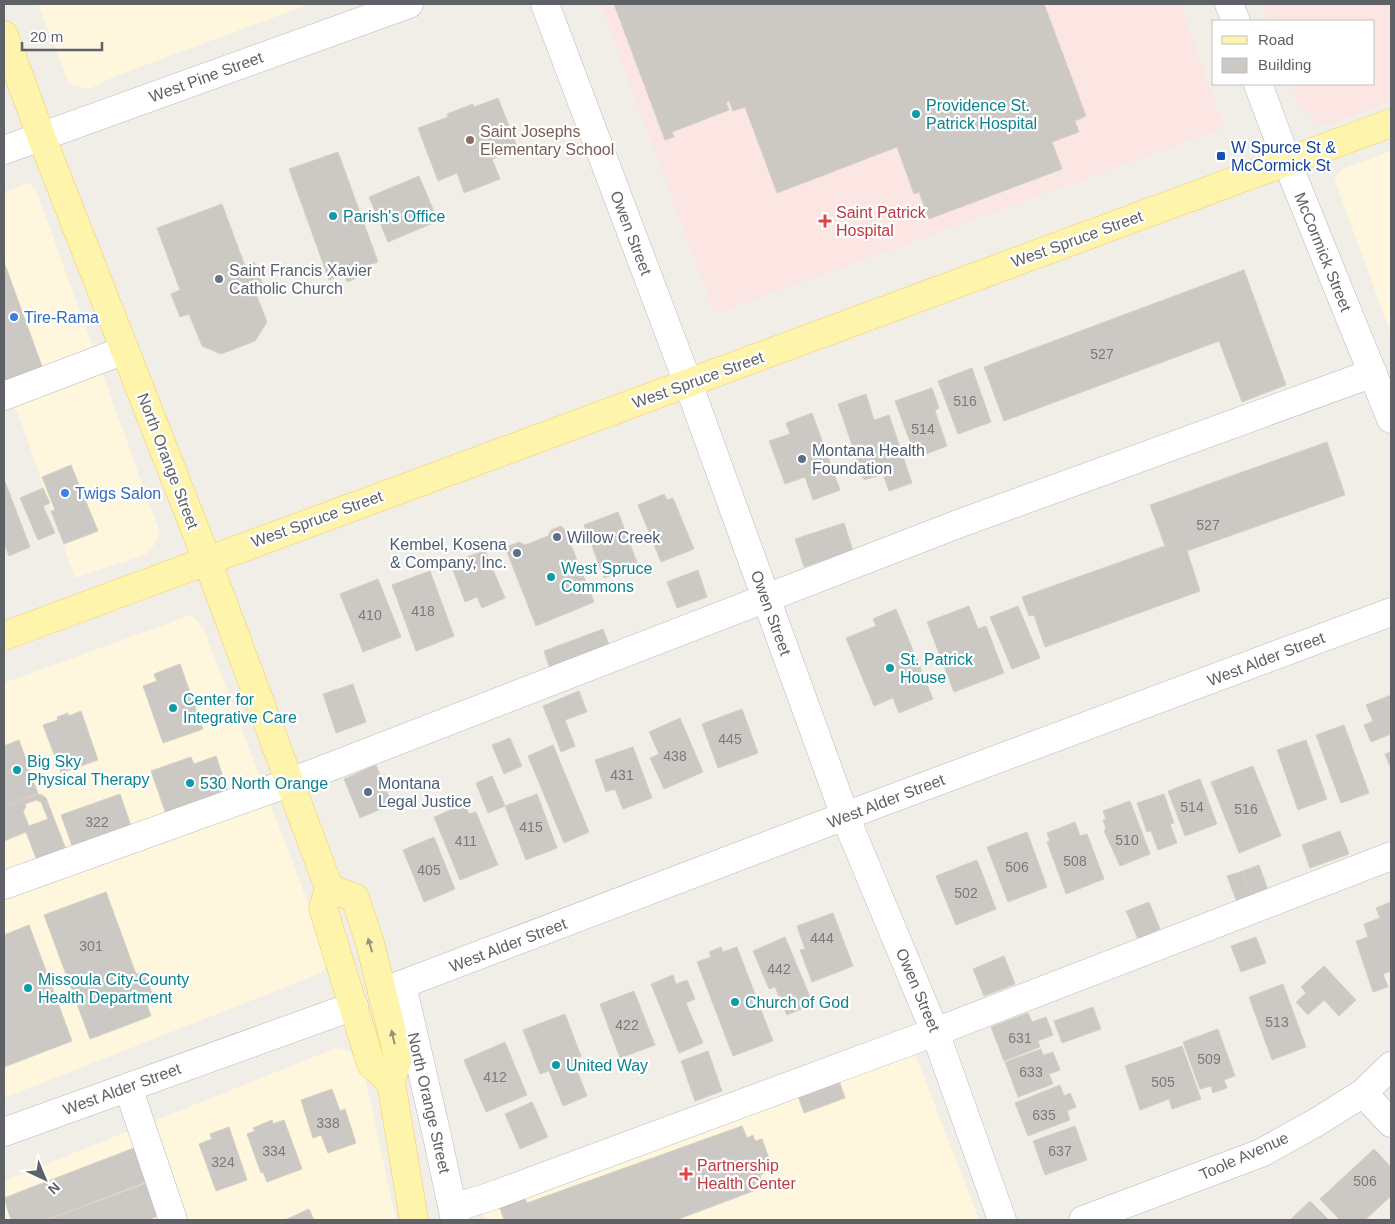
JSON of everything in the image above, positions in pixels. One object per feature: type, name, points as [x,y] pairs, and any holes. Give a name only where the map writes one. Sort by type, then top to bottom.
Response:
[{"type":"main road","name":"North Orange Street","points":[[4,35],[41,136],[207,560],[329,888],[322,908],[371,1064],[391,1082]]},
{"type":"main road","name":"West Spruce Street","points":[[4,636],[1391,123]]},
{"type":"main road","name":"North Orange Street","points":[[329,888],[355,898],[370,943],[392,988],[398,1057],[391,1082],[414,1220]]},
{"type":"street","name":"West Pine Street","points":[[4,150],[409,4]]},
{"type":"street","name":"Owen Street","points":[[545,4],[688,384],[845,816],[935,1032],[1002,1220]]},
{"type":"street","points":[[1229,4],[1236,20]]},
{"type":"street","name":"McCormick Street","points":[[1258,85],[1286,162],[1391,419]]},
{"type":"street","points":[[4,396],[125,350]]},
{"type":"street","points":[[4,885],[290,782],[958,524],[1373,373]]},
{"type":"street","name":"West Alder Street","points":[[392,988],[1391,612]]},
{"type":"street","points":[[454,1214],[498,1194],[935,1032],[1391,856]]},
{"type":"street","name":"North Orange Street","points":[[392,988],[454,1214]]},
{"type":"street","name":"West Alder Street","points":[[4,1132],[354,1006]]},
{"type":"street","name":"Toole Avenue","points":[[1083,1220],[1261,1153],[1317,1122],[1363,1093],[1391,1066]]},
{"type":"street","points":[[128,1087],[173,1220]]},
{"type":"street","points":[[1363,1093],[1391,1123]]},
{"type":"shaded area","points":[[38,4],[310,4],[116,76],[89,89],[69,84]]},
{"type":"shaded area","name":"Saint Patrick Hospital","points":[[600,4],[1180,4],[1224,128],[715,314]]},
{"type":"shaded area","points":[[1261,4],[1391,4],[1391,101],[1332,123],[1316,123],[1299,105],[1291,85],[1375,85],[1375,20],[1267,20]]},
{"type":"shaded area","points":[[1391,151],[1391,334],[1334,178],[1343,169]]},
{"type":"shaded area","points":[[28,183],[36,190],[160,533],[152,548],[145,555],[75,578],[11,393],[4,396],[4,192]]},
{"type":"shaded area","points":[[191,615],[203,627],[330,961],[321,973],[4,1098],[4,683]]},
{"type":"shaded area","points":[[910,1041],[979,1220],[485,1220],[478,1201]]},
{"type":"shaded area","points":[[336,1048],[347,1050],[359,1061],[365,1077],[396,1220],[4,1220],[4,1181]]},
{"type":"building","name":"Providence St. Patrick Hospital","points":[[614,4],[1044,4],[1086,116],[1075,121],[1079,132],[1052,142],[1062,169],[929,219],[919,192],[914,194],[897,147],[777,193],[745,107],[733,111],[729,101],[726,103],[729,110],[672,132],[674,137],[665,140]]},
{"type":"building","points":[[498,98],[518,149],[492,159],[500,179],[464,193],[457,173],[438,181],[418,128],[448,117],[447,114],[473,104],[474,107]]},
{"type":"building","name":"Parish's Office","points":[[338,152],[378,262],[363,267],[366,274],[347,282],[344,274],[329,280],[289,169]]},
{"type":"building","points":[[419,176],[438,221],[388,242],[369,197]]},
{"type":"building","name":"Saint Francis Xavier Catholic Church","points":[[222,204],[245,266],[254,262],[259,273],[263,286],[254,289],[267,322],[255,341],[221,354],[202,346],[189,314],[180,317],[171,294],[180,290],[157,228]]},
{"type":"building","name":"Tire-Rama","points":[[4,262],[44,372],[4,387]]},
{"type":"building","points":[[1244,270],[1286,385],[1242,402],[1219,341],[1004,421],[984,367]]},
{"type":"building","points":[[972,368],[991,422],[958,434],[938,381]]},
{"type":"building","points":[[932,388],[939,408],[935,411],[947,446],[916,458],[895,401]]},
{"type":"building","points":[[866,394],[874,420],[889,415],[912,483],[889,491],[883,474],[864,480],[838,404]]},
{"type":"building","name":"Montana Health Foundation","points":[[812,413],[840,490],[813,500],[805,477],[785,484],[769,441],[790,434],[786,423]]},
{"type":"building","points":[[1327,442],[1345,495],[1187,551],[1200,591],[1045,647],[1034,615],[1029,616],[1022,597],[1165,546],[1150,505]]},
{"type":"building","name":"Twigs Salon","points":[[71,465],[98,531],[64,544],[51,511],[55,510],[42,477]]},
{"type":"building","points":[[4,479],[30,547],[9,556],[4,543]]},
{"type":"building","points":[[43,488],[50,503],[43,506],[55,533],[38,540],[20,498]]},
{"type":"building","points":[[664,494],[667,500],[673,498],[694,549],[661,562],[638,505]]},
{"type":"building","points":[[618,512],[638,565],[604,578],[584,525]]},
{"type":"building","points":[[844,523],[853,551],[804,567],[795,539]]},
{"type":"building","name":"West Spruce Commons","points":[[561,526],[565,530],[594,602],[536,626],[507,552],[509,546],[519,542],[525,545],[548,536],[551,530]]},
{"type":"building","points":[[485,551],[505,598],[482,608],[477,597],[465,602],[450,562]]},
{"type":"building","points":[[698,570],[707,597],[677,608],[667,582]]},
{"type":"building","points":[[430,571],[454,636],[416,651],[392,585]]},
{"type":"building","points":[[378,579],[401,637],[363,652],[340,594]]},
{"type":"building","points":[[969,606],[978,629],[986,626],[1004,673],[954,692],[927,622]]},
{"type":"building","points":[[1018,606],[1040,658],[1012,669],[990,617]]},
{"type":"building","name":"St. Patrick House","points":[[896,609],[933,699],[899,713],[893,698],[874,706],[846,638],[876,626],[873,619]]},
{"type":"building","points":[[603,629],[611,650],[551,672],[544,651]]},
{"type":"building","name":"Center for Integrative Care","points":[[180,664],[203,729],[163,743],[143,686],[157,681],[154,674]]},
{"type":"building","points":[[353,684],[366,722],[336,733],[323,694]]},
{"type":"building","points":[[579,691],[587,712],[565,720],[575,746],[561,752],[543,706]]},
{"type":"building","points":[[1391,695],[1391,734],[1371,742],[1364,725],[1373,721],[1366,705]]},
{"type":"building","points":[[742,709],[758,753],[718,768],[702,724]]},
{"type":"building","points":[[81,711],[98,760],[61,773],[43,725],[58,720],[57,717],[68,713],[69,716]]},
{"type":"building","points":[[680,718],[703,772],[664,789],[650,758],[659,754],[649,732]]},
{"type":"building","points":[[1344,725],[1369,793],[1341,803],[1316,735]]},
{"type":"building","points":[[510,738],[522,766],[504,774],[492,745]]},
{"type":"building","name":"Big Sky Physical Therapy","points":[[19,740],[38,794],[4,806],[4,746]]},
{"type":"building","points":[[1306,740],[1327,799],[1298,810],[1277,750]]},
{"type":"building","points":[[553,745],[589,832],[564,843],[528,756]]},
{"type":"building","points":[[633,747],[652,798],[623,809],[615,789],[606,792],[595,760]]},
{"type":"building","points":[[1391,752],[1391,769],[1385,754]]},
{"type":"building","name":"530 North Orange","points":[[216,756],[228,792],[166,814],[151,771],[191,757],[194,764]]},
{"type":"building","name":"Montana Legal Justice","points":[[376,765],[392,804],[360,818],[344,779]]},
{"type":"building","points":[[1253,766],[1281,836],[1239,853],[1211,782]]},
{"type":"building","points":[[492,776],[505,806],[488,813],[476,783]]},
{"type":"building","points":[[1200,779],[1217,824],[1185,836],[1168,791]]},
{"type":"building","points":[[36,794],[42,795],[46,798],[67,852],[38,863],[26,832],[4,841],[4,806]],"holes":[[[36,800],[41,802],[48,819],[29,826],[23,811],[26,807],[25,804]]]},
{"type":"building","points":[[120,794],[132,829],[74,851],[61,815]]},
{"type":"building","points":[[537,794],[557,848],[526,860],[505,806]]},
{"type":"building","points":[[1164,794],[1174,823],[1170,824],[1177,843],[1158,850],[1151,831],[1147,832],[1137,803]]},
{"type":"building","points":[[1130,801],[1150,854],[1120,866],[1104,831],[1106,828],[1103,820],[1106,819],[1103,811]]},
{"type":"building","points":[[465,804],[469,814],[476,812],[498,865],[460,880],[434,817]]},
{"type":"building","points":[[1075,822],[1080,836],[1087,834],[1104,879],[1066,894],[1047,842],[1050,841],[1047,833]]},
{"type":"building","points":[[1340,831],[1349,854],[1310,868],[1302,845]]},
{"type":"building","points":[[1027,832],[1047,887],[1008,902],[987,847]]},
{"type":"building","points":[[434,837],[455,889],[424,902],[403,850]]},
{"type":"building","points":[[977,860],[996,909],[956,925],[936,876]]},
{"type":"building","points":[[1259,865],[1268,890],[1252,896],[1243,871]]},
{"type":"building","points":[[1243,871],[1252,896],[1237,902],[1227,876]]},
{"type":"building","points":[[106,892],[136,974],[144,971],[153,996],[145,999],[151,1016],[90,1039],[44,915]]},
{"type":"building","points":[[1149,902],[1160,929],[1138,939],[1126,911]]},
{"type":"building","points":[[1391,902],[1391,971],[1383,974],[1388,987],[1373,992],[1356,941],[1368,937],[1364,924],[1380,918],[1376,908]]},
{"type":"building","points":[[833,913],[853,966],[812,982],[800,950],[805,949],[797,926]]},
{"type":"building","name":"Missoula City-County Health Department","points":[[29,925],[72,1041],[4,1067],[4,935]]},
{"type":"building","points":[[785,937],[813,1004],[787,1015],[775,987],[769,989],[753,951]]},
{"type":"building","points":[[1256,937],[1266,963],[1241,972],[1231,946]]},
{"type":"building","name":"Church of God","points":[[721,947],[723,952],[737,947],[773,1041],[733,1056],[697,962],[711,957],[709,952]]},
{"type":"building","points":[[1004,956],[1015,984],[984,996],[973,969]]},
{"type":"building","points":[[1324,966],[1356,1000],[1339,1016],[1324,1000],[1308,1015],[1296,1002],[1306,993],[1301,987]]},
{"type":"building","points":[[673,975],[676,984],[687,980],[695,999],[686,1003],[703,1043],[679,1053],[651,984]]},
{"type":"building","points":[[1283,984],[1306,1047],[1272,1060],[1249,997]]},
{"type":"building","points":[[634,991],[655,1045],[620,1058],[600,1004]]},
{"type":"building","points":[[1093,1007],[1101,1029],[1062,1043],[1054,1021]]},
{"type":"building","points":[[1028,1013],[1032,1022],[1046,1017],[1053,1035],[1038,1041],[1040,1047],[1004,1061],[991,1027]]},
{"type":"building","name":"United Way","points":[[565,1014],[581,1056],[573,1060],[587,1096],[563,1106],[549,1071],[540,1074],[523,1030]]},
{"type":"building","points":[[1218,1029],[1235,1076],[1224,1080],[1227,1088],[1213,1093],[1211,1086],[1200,1089],[1183,1042]]},
{"type":"building","points":[[505,1042],[527,1095],[486,1112],[464,1060]]},
{"type":"building","points":[[1182,1046],[1201,1099],[1172,1109],[1169,1099],[1140,1110],[1125,1066]]},
{"type":"building","points":[[1041,1049],[1043,1055],[1053,1052],[1060,1070],[1049,1074],[1053,1084],[1018,1097],[1005,1062]]},
{"type":"building","points":[[708,1051],[722,1091],[695,1101],[681,1061]]},
{"type":"building","points":[[837,1075],[845,1098],[804,1113],[796,1090]]},
{"type":"building","points":[[1060,1085],[1064,1096],[1070,1093],[1076,1107],[1067,1111],[1070,1120],[1028,1136],[1015,1103]]},
{"type":"building","points":[[332,1089],[340,1111],[345,1109],[356,1143],[328,1153],[321,1135],[313,1138],[301,1100]]},
{"type":"building","points":[[532,1102],[548,1137],[520,1149],[505,1114]]},
{"type":"building","points":[[272,1120],[273,1124],[284,1120],[302,1169],[267,1182],[263,1172],[261,1173],[247,1134],[255,1131],[253,1128]]},
{"type":"building","name":"Partnership Health Center","points":[[742,1126],[747,1138],[753,1135],[755,1141],[762,1139],[771,1164],[765,1167],[767,1172],[760,1175],[764,1187],[676,1220],[504,1220],[499,1205],[524,1196],[527,1203]]},
{"type":"building","points":[[1075,1126],[1087,1160],[1045,1175],[1033,1141]]},
{"type":"building","points":[[229,1127],[247,1180],[216,1191],[199,1144],[212,1139],[210,1134]]},
{"type":"building","points":[[134,1148],[146,1182],[46,1220],[11,1220],[4,1198]]},
{"type":"building","points":[[1374,1149],[1391,1167],[1391,1196],[1365,1220],[1340,1220],[1320,1199]]},
{"type":"building","points":[[147,1183],[159,1216],[146,1220],[48,1220]]},
{"type":"building","points":[[1310,1201],[1329,1220],[1290,1220]]},
{"type":"building","points":[[309,1209],[314,1220],[285,1220]]},
{"type":"place","name":"Providence St. Patrick Hospital","points":[[916,114]]},
{"type":"place","name":"Saint Josephs Elementary School","points":[[470,140]]},
{"type":"place","name":"W Spurce St & McCormick St","points":[[1221,156]]},
{"type":"place","name":"Parish's Office","points":[[333,216]]},
{"type":"place","name":"Saint Patrick Hospital","points":[[825,221]]},
{"type":"place","name":"Saint Francis Xavier Catholic Church","points":[[219,279]]},
{"type":"place","name":"Tire-Rama","points":[[14,317]]},
{"type":"place","name":"Montana Health Foundation","points":[[802,459]]},
{"type":"place","name":"Twigs Salon","points":[[65,493]]},
{"type":"place","name":"Willow Creek","points":[[557,537]]},
{"type":"place","name":"Kembel, Kosena & Company, Inc.","points":[[517,553]]},
{"type":"place","name":"West Spruce Commons","points":[[551,577]]},
{"type":"place","name":"St. Patrick House","points":[[890,668]]},
{"type":"place","name":"Center for Integrative Care","points":[[173,708]]},
{"type":"place","name":"Big Sky Physical Therapy","points":[[17,770]]},
{"type":"place","name":"530 North Orange","points":[[190,783]]},
{"type":"place","name":"Montana Legal Justice","points":[[368,792]]},
{"type":"place","name":"Missoula City-County Health Department","points":[[28,988]]},
{"type":"place","name":"Church of God","points":[[735,1002]]},
{"type":"place","name":"United Way","points":[[556,1065]]},
{"type":"place","name":"Partnership Health Center","points":[[686,1174]]}]
